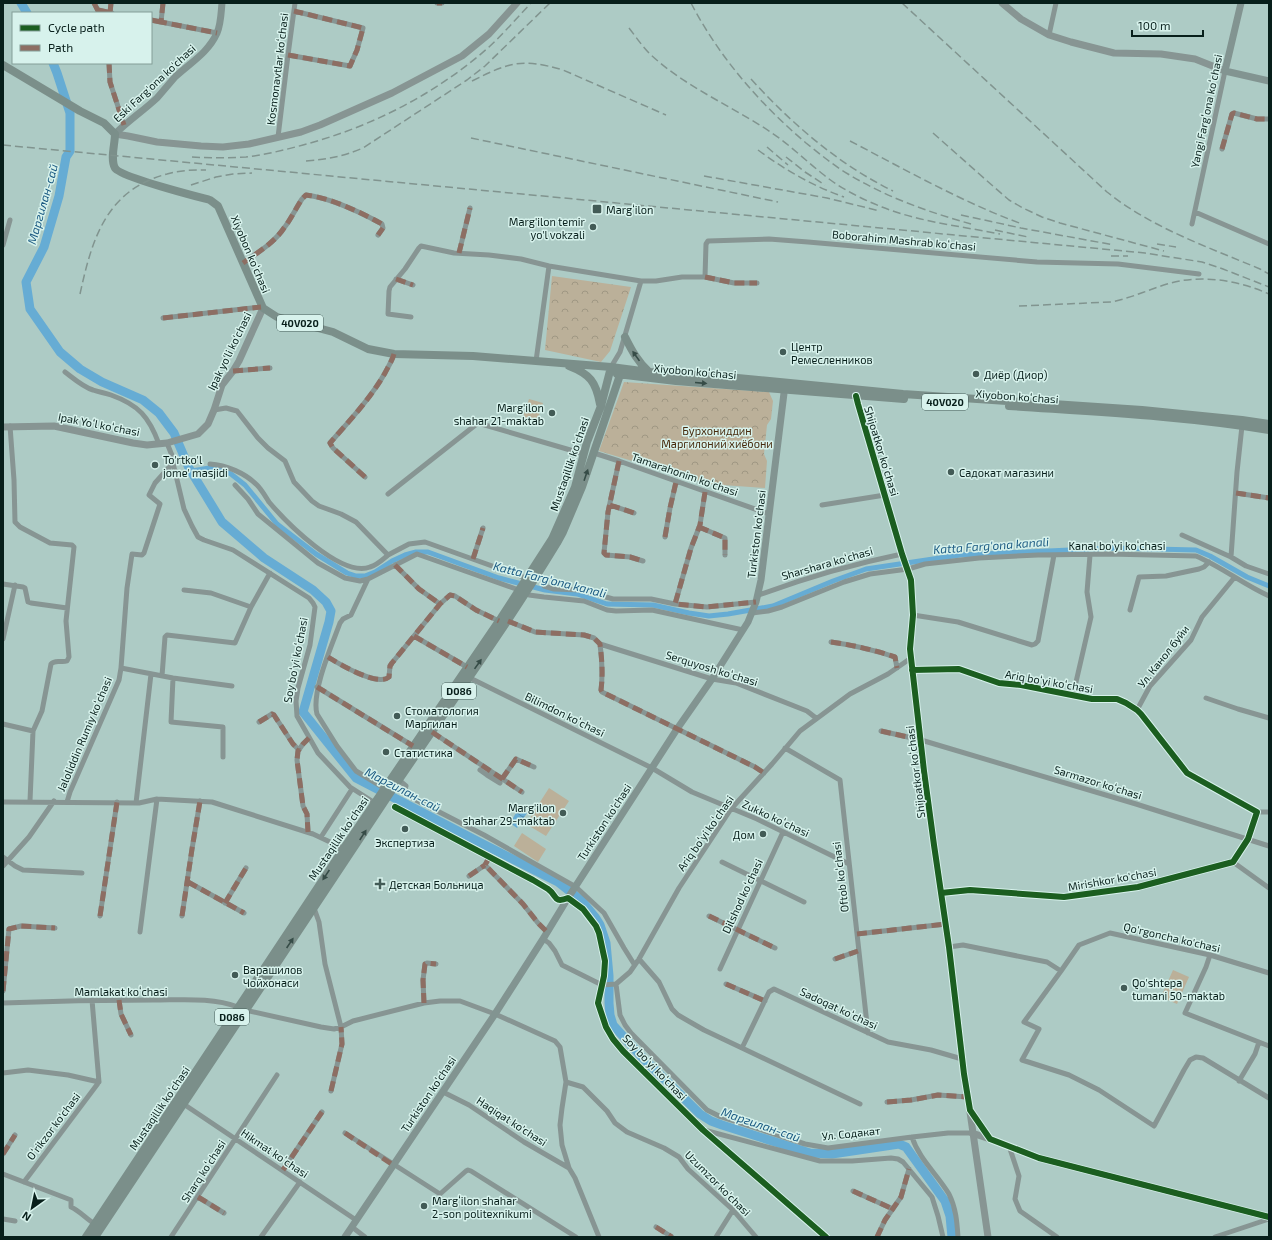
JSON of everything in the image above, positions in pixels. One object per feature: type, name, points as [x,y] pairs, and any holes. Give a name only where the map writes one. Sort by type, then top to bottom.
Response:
[{"type":"main road","name":"Eski Farg'ona ko'chasi","points":[[115,134],[156,98],[211,44],[220,23],[222,3]]},
{"type":"main road","name":"Yangi Fargʻona koʻchasi","points":[[1225,71],[1241,3]]},
{"type":"main road","points":[[3,65],[80,111],[104,123],[115,134]]},
{"type":"main road","points":[[1225,71],[1269,81]]},
{"type":"main road","name":"Xiyobon koʻchasi","points":[[115,134],[113,164],[116,169],[123,174],[210,200],[218,206],[262,308],[277,317],[333,332],[368,349],[394,354],[473,356],[536,361],[611,370]]},
{"type":"main road","points":[[625,337],[633,353],[642,365],[650,372]]},
{"type":"main road","points":[[563,364],[586,374],[596,388],[601,406]]},
{"type":"main road","name":"40V020","points":[[611,370],[621,371]]},
{"type":"main road","name":"Mustaqillik koʻchasi","points":[[86,1237],[347,851],[413,746],[466,673],[508,621],[522,591],[526,578],[536,571],[558,528],[575,486],[587,442],[601,406],[611,370]]},
{"type":"main road","name":"Xiyobon koʻchasi","points":[[621,371],[650,372],[784,386],[856,396],[1238,419],[1269,424]]},
{"type":"main road","name":"Xiyobon koʻchasi","points":[[621,371],[676,381],[903,394],[1154,414],[1269,430]]},
{"type":"main road","name":"Mustaqillik koʻchasi","points":[[388,788],[399,780],[432,732],[466,673],[499,621],[563,532],[582,487],[621,371]]},
{"type":"main road","name":"Turkiston ko’chasi","points":[[345,1237],[495,1014],[677,729],[712,679],[748,622],[758,598],[784,386]]},
{"type":"main road","points":[[587,442],[595,449]]},
{"type":"main road","name":"Mustaqillik koʻchasi","points":[[95,1237],[242,1008],[314,908],[347,851]]},
{"type":"street","points":[[94,3],[99,12]]},
{"type":"street","points":[[161,22],[164,3]]},
{"type":"street","name":"Kosmonavtlar koʻchasi","points":[[278,137],[295,3]]},
{"type":"street","points":[[437,3],[442,3]]},
{"type":"street","points":[[115,134],[157,142],[201,146],[223,146],[249,144],[300,132],[392,94],[462,56],[489,34],[517,3]]},
{"type":"street","points":[[1002,3],[1021,19],[1049,35],[1114,54],[1161,54],[1195,59],[1225,71]]},
{"type":"street","points":[[1049,35],[1056,3]]},
{"type":"street","points":[[288,55],[350,66],[364,28],[294,11]]},
{"type":"street","points":[[152,20],[217,33]]},
{"type":"street","points":[[109,64],[110,82],[124,125]]},
{"type":"street","name":"Yangi Fargʻona koʻchasi","points":[[1192,224],[1225,71]]},
{"type":"street","points":[[1222,149],[1232,114],[1234,113],[1257,119],[1269,119]]},
{"type":"street","points":[[243,263],[279,234],[306,195],[332,202],[363,214],[382,224],[383,228],[378,235]]},
{"type":"street","points":[[459,253],[470,208]]},
{"type":"street","points":[[1195,212],[1269,244]]},
{"type":"street","points":[[3,245],[10,220]]},
{"type":"street","name":"Boborahim Mashrab koʻchasi","points":[[705,277],[706,244],[708,241],[762,240],[808,242],[1037,262],[1118,264],[1199,274]]},
{"type":"street","points":[[411,316],[388,314],[389,291],[392,284],[421,246],[454,253],[521,259],[549,266],[641,281],[656,281],[682,277],[705,277],[734,283],[757,283]]},
{"type":"street","points":[[536,361],[549,266]]},
{"type":"street","points":[[396,279],[413,285]]},
{"type":"street","points":[[611,370],[619,356],[641,281]]},
{"type":"street","points":[[163,318],[262,308]]},
{"type":"street","name":"Ipak yo'li ko'chasi","points":[[170,442],[198,434],[208,424],[222,384],[239,361],[262,308]]},
{"type":"street","points":[[365,477],[333,448],[330,443],[361,407],[378,384],[393,359],[394,354]]},
{"type":"street","points":[[619,356],[621,371]]},
{"type":"street","points":[[233,371],[270,368]]},
{"type":"street","points":[[65,372],[92,390],[124,400],[140,411],[148,420],[158,444]]},
{"type":"street","name":"Shijoatkor koʻchasi","points":[[856,396],[911,580],[913,615],[910,649],[912,670],[941,893],[950,947],[967,1098],[970,1110],[993,1140]]},
{"type":"street","points":[[214,410],[226,408],[237,411],[263,443],[285,461],[294,482],[312,501],[319,506],[341,514],[356,522],[388,556]]},
{"type":"street","points":[[388,494],[478,423],[584,454]]},
{"type":"street","points":[[6,426],[14,480],[15,522],[20,527],[46,541],[74,547],[66,621],[69,657],[67,661],[56,661],[51,664],[42,712],[33,731],[30,801]]},
{"type":"street","name":"Ipak Yoʻl koʻchasi","points":[[6,426],[54,426],[147,445],[170,442]]},
{"type":"street","points":[[1231,557],[1242,426]]},
{"type":"street","name":"Soy boʻyi koʻchasi","points":[[170,442],[173,463],[184,509],[198,537],[233,550],[309,598],[313,603],[315,607],[310,645],[298,688],[296,701],[297,716],[318,753],[352,789],[379,800]]},
{"type":"street","name":"Tamarahonim koʻchasi","points":[[595,449],[619,461],[769,514]]},
{"type":"street","points":[[619,461],[610,505],[605,555],[630,557],[643,561]]},
{"type":"street","name":"Jaloliddin Rumiy koʻchasi","points":[[67,802],[119,680],[127,588],[132,554],[142,555],[144,553],[160,504],[149,495],[155,483],[173,463]]},
{"type":"street","points":[[210,464],[225,466],[251,480],[298,533],[341,563],[349,566],[364,569],[370,568],[409,544],[425,542],[526,578]]},
{"type":"street","points":[[665,537],[676,482]]},
{"type":"street","points":[[235,485],[248,499],[258,514],[318,563],[345,578],[360,581],[368,579],[417,554],[522,591],[529,595],[584,601],[607,610],[652,610],[743,630]]},
{"type":"street","points":[[675,604],[699,528],[705,492]]},
{"type":"street","points":[[1236,493],[1269,498]]},
{"type":"street","points":[[822,505],[885,495]]},
{"type":"street","points":[[610,505],[634,513]]},
{"type":"street","points":[[473,559],[483,528]]},
{"type":"street","points":[[699,528],[725,538],[725,555]]},
{"type":"street","points":[[1182,535],[1231,557],[1246,566],[1269,574]]},
{"type":"street","name":"Sharshara koʻchasi","points":[[544,586],[581,590],[613,599],[651,599],[675,604],[707,607],[758,598],[795,582],[831,571],[870,560],[902,554]]},
{"type":"street","points":[[913,615],[958,622],[1032,645],[1035,644],[1038,641],[1054,555]]},
{"type":"street","name":"Kanal boʻyi koʻchasi","points":[[752,613],[782,607],[844,582],[870,574],[908,569],[925,564],[979,558],[1054,555],[1196,556],[1269,596]]},
{"type":"street","points":[[1073,695],[1091,617],[1087,592],[1090,555]]},
{"type":"street","points":[[1130,610],[1138,577],[1166,576],[1199,569],[1204,567],[1209,562]]},
{"type":"street","points":[[395,565],[419,589],[440,604]]},
{"type":"street","points":[[162,676],[165,637],[167,635],[235,643],[251,607],[270,573]]},
{"type":"street","name":"Ул. Канол буйи","points":[[1137,710],[1150,686],[1191,640],[1202,617],[1234,578]]},
{"type":"street","points":[[368,579],[351,614],[340,623],[318,687],[315,703],[316,714],[356,771],[388,788]]},
{"type":"street","points":[[3,584],[25,588],[28,602],[67,608]]},
{"type":"street","points":[[3,639],[15,585]]},
{"type":"street","points":[[184,590],[212,592],[251,607]]},
{"type":"street","points":[[328,657],[344,667],[372,679],[387,679],[389,677],[392,662],[440,604],[452,595],[476,610],[499,621]]},
{"type":"street","name":"Serquyosh koʻchasi","points":[[508,621],[535,632],[584,635],[594,638],[600,644],[712,679],[736,683],[807,711],[816,718]]},
{"type":"street","name":"Bilimdon koʻchasi","points":[[414,636],[466,673],[652,768]]},
{"type":"street","points":[[831,642],[874,650],[895,657],[897,668]]},
{"type":"street","points":[[600,644],[603,669],[602,692],[690,734],[756,767],[764,773]]},
{"type":"street","name":"Ariq boʻyi koʻchasi","points":[[615,984],[630,972],[634,964],[639,959],[679,888],[731,809],[800,731],[850,694],[888,674],[911,658]]},
{"type":"street","points":[[121,668],[173,678],[232,686]]},
{"type":"street","name":"Ariq boʻyi koʻchasi","points":[[912,670],[959,669],[999,683],[1021,685],[1092,699],[1117,699],[1126,702],[1137,710],[1187,773],[1257,812]]},
{"type":"street","points":[[136,803],[151,674]]},
{"type":"street","points":[[173,678],[171,722],[223,727],[223,757]]},
{"type":"street","points":[[318,687],[413,746]]},
{"type":"street","points":[[1206,698],[1269,718]]},
{"type":"street","points":[[259,722],[272,714],[274,715],[293,744],[299,750]]},
{"type":"street","points":[[3,724],[33,731]]},
{"type":"street","name":"Sarmazor koʻchasi","points":[[881,731],[921,740],[1269,846]]},
{"type":"street","points":[[432,732],[488,773],[522,792]]},
{"type":"street","points":[[308,832],[307,814],[303,806],[297,760],[299,750],[309,738]]},
{"type":"street","name":"Oftob koʻchasi","points":[[785,748],[840,780],[868,1033]]},
{"type":"street","points":[[501,781],[516,759],[534,766]]},
{"type":"street","name":"Zukko koʻchasi","points":[[652,768],[692,792],[783,832],[849,864]]},
{"type":"street","points":[[480,770],[488,773]]},
{"type":"street","points":[[399,780],[406,786],[404,792],[414,799],[576,886],[604,913],[634,964]]},
{"type":"street","points":[[321,837],[352,789]]},
{"type":"street","points":[[140,932],[157,799]]},
{"type":"street","name":"Jaloliddin Rumiy koʻchasi","points":[[3,802],[54,801],[136,803],[157,799],[212,802],[308,832],[347,851]]},
{"type":"street","points":[[3,866],[29,837],[54,801]]},
{"type":"street","points":[[182,916],[200,801]]},
{"type":"street","points":[[100,916],[117,802]]},
{"type":"street","name":"Soy boʻyi koʻchasi","points":[[395,807],[490,856],[549,890],[556,899],[561,901],[568,898],[583,909],[596,926],[599,933],[605,961],[603,985],[598,1003],[606,1027],[613,1039],[703,1130],[825,1237]]},
{"type":"street","points":[[1269,812],[1257,812],[1248,839],[1233,862],[1269,888]]},
{"type":"street","name":"Dilshod koʻchasi","points":[[720,969],[783,832]]},
{"type":"street","points":[[470,876],[485,865],[490,856]]},
{"type":"street","points":[[3,857],[23,870],[82,873]]},
{"type":"street","points":[[722,862],[760,882],[804,902]]},
{"type":"street","name":"Mirishkor ko'chasi","points":[[941,893],[970,890],[1064,897],[1138,887],[1233,862]]},
{"type":"street","points":[[485,865],[523,904],[547,932]]},
{"type":"street","points":[[225,903],[246,868]]},
{"type":"street","points":[[188,882],[244,913]]},
{"type":"street","points":[[314,908],[319,922],[325,964],[341,1027],[342,1044],[331,1091]]},
{"type":"street","points":[[709,916],[775,948]]},
{"type":"street","points":[[857,934],[946,924]]},
{"type":"street","points":[[3,991],[10,929],[21,926],[55,928]]},
{"type":"street","name":"Qo'rgoncha ko'chasi","points":[[1269,973],[1210,955],[1110,934],[1079,945],[1024,1022],[1039,1029],[1022,1060],[1069,1075],[1099,1090],[1154,1126],[1190,1060],[1196,1057],[1202,1058],[1269,1098]]},
{"type":"street","points":[[543,939],[555,951],[562,965],[603,985],[615,984]]},
{"type":"street","points":[[950,947],[963,945],[1047,962],[1061,971]]},
{"type":"street","points":[[835,958],[858,951]]},
{"type":"street","points":[[1210,955],[1185,1013],[1269,1046]]},
{"type":"street","points":[[639,959],[659,982],[672,1009],[678,1015],[704,1030],[860,1104]]},
{"type":"street","points":[[424,1003],[422,980],[425,964],[427,962],[436,964]]},
{"type":"street","name":"Ул. Содакат","points":[[615,984],[620,1015],[630,1033],[704,1108],[711,1113],[769,1133],[822,1148],[948,1133],[972,1133]]},
{"type":"street","points":[[726,984],[765,1001]]},
{"type":"street","name":"Sadoqat koʻchasi","points":[[742,1048],[770,990],[776,990],[888,1042],[931,1050],[962,1059]]},
{"type":"street","points":[[92,1000],[98,1082]]},
{"type":"street","name":"Mamlakat koʻchasi","points":[[3,1003],[92,1000],[208,1000],[334,1029],[353,1021],[424,1003],[440,1001],[460,1001],[495,1014]]},
{"type":"street","points":[[119,1000],[121,1014],[131,1035]]},
{"type":"street","points":[[495,1014],[555,1042],[560,1047],[566,1082],[560,1125],[562,1145],[598,1237]]},
{"type":"street","points":[[1239,1081],[1255,1054],[1259,1042]]},
{"type":"street","name":"Oʻrikzor ko'chasi","points":[[3,1073],[28,1070],[68,1075],[98,1082],[24,1182]]},
{"type":"street","name":"Sharq koʻchasi","points":[[172,1237],[277,1075]]},
{"type":"street","name":"Uzumzor ko'chasi","points":[[566,1082],[583,1087],[607,1111],[615,1124],[627,1132],[664,1148],[684,1161],[688,1169],[733,1210],[756,1237]]},
{"type":"street","name":"Haqiqat ko'chasi","points":[[443,1092],[469,1105],[524,1142],[570,1168]]},
{"type":"street","points":[[887,1102],[911,1100],[938,1095],[967,1098]]},
{"type":"street","name":"Hikmat koʻchasi","points":[[182,1103],[356,1220]]},
{"type":"street","points":[[970,1110],[972,1133],[988,1237]]},
{"type":"street","points":[[283,1170],[322,1112]]},
{"type":"street","points":[[703,1130],[820,1161],[898,1159],[903,1162],[932,1197],[943,1237]]},
{"type":"street","points":[[345,1133],[440,1194],[466,1171],[471,1171],[576,1237]]},
{"type":"street","points":[[972,1133],[1038,1158],[1269,1218]]},
{"type":"street","points":[[3,1154],[15,1135]]},
{"type":"street","points":[[912,1137],[918,1152],[949,1195],[954,1206],[958,1237]]},
{"type":"street","points":[[1009,1146],[1018,1176],[1015,1199],[1020,1211],[1057,1237]]},
{"type":"street","points":[[877,1237],[885,1220],[901,1197],[909,1169]]},
{"type":"street","points":[[3,1174],[71,1200],[71,1207],[78,1210],[87,1219],[95,1224]]},
{"type":"street","points":[[261,1237],[300,1182]]},
{"type":"street","points":[[853,1191],[893,1209]]},
{"type":"street","points":[[198,1196],[224,1213]]},
{"type":"street","points":[[716,1237],[733,1210]]},
{"type":"street","points":[[1215,1237],[1269,1218]]},
{"type":"street","points":[[3,1219],[15,1221]]},
{"type":"street","points":[[352,1227],[365,1237]]},
{"type":"street","points":[[656,1227],[672,1237]]},
{"type":"green space","points":[[552,276],[631,287],[610,351],[601,362],[545,350]]},
{"type":"green space","name":"Бурхониддин Маргилоний хиёбони","points":[[624,382],[769,392],[773,401],[771,419],[767,425],[764,454],[767,461],[765,488],[709,484],[599,451]]},
{"type":"green space","points":[[529,399],[543,403],[536,425],[522,420]]},
{"type":"green space","points":[[549,788],[569,801],[546,836],[526,824]]},
{"type":"green space","points":[[522,833],[546,849],[538,862],[514,846]]},
{"type":"green space","points":[[1173,970],[1189,977],[1177,1004],[1161,997]]},
{"type":"water","points":[[519,808],[527,813],[517,828],[510,823]]},
{"type":"waterway","name":"Маргилан-сай","points":[[21,3],[26,12]]},
{"type":"waterway","name":"Маргилан-сай","points":[[53,64],[70,113],[70,151],[66,157],[59,196],[44,247],[26,282],[30,309],[60,352],[80,369],[102,382],[143,400],[159,413],[174,433],[189,468],[222,522],[264,558],[313,590],[326,602],[331,611],[329,622],[303,712],[356,778],[558,882],[582,901],[600,925],[606,943],[610,1015],[613,1025],[640,1055],[700,1114],[711,1121],[722,1125],[810,1153],[832,1154],[899,1144],[906,1147],[945,1201],[950,1216],[952,1237]]},
{"type":"waterway","name":"Katta Farg'ona kanali","points":[[192,471],[209,468],[219,469],[231,474],[245,485],[277,524],[316,554],[347,573],[356,576],[365,576],[375,572],[405,555],[416,552],[428,552],[499,578],[545,590],[577,594],[607,604],[653,605],[709,616],[773,606],[866,569],[960,555],[1113,548],[1196,550],[1210,556],[1247,577],[1269,586]]},
{"type":"railway","points":[[192,157],[239,157],[267,154],[328,138],[378,118],[425,94],[469,64],[495,42],[531,3]]},
{"type":"railway","points":[[306,161],[335,157],[363,148],[467,80],[485,66],[550,3]]},
{"type":"railway","points":[[691,3],[714,42],[742,79],[789,128],[821,155],[848,174],[892,197],[923,209],[971,224]]},
{"type":"railway","points":[[902,3],[1107,192],[1124,205],[1181,236],[1269,274]]},
{"type":"railway","points":[[629,28],[647,51],[664,66],[693,86],[772,133],[837,185],[867,201],[896,212],[940,223],[1000,234]]},
{"type":"railway","points":[[472,81],[496,70],[516,64],[526,63],[549,66],[563,70],[666,115]]},
{"type":"railway","points":[[751,79],[783,112],[817,142],[853,168],[893,191]]},
{"type":"railway","points":[[933,133],[1009,200],[1023,208],[1042,217],[1060,223],[1164,251]]},
{"type":"railway","points":[[471,138],[778,202]]},
{"type":"railway","points":[[850,141],[956,196],[1022,224]]},
{"type":"railway","points":[[3,145],[1145,253],[1202,262],[1269,287]]},
{"type":"railway","points":[[767,147],[788,165]]},
{"type":"railway","points":[[758,150],[800,177],[821,188],[844,197]]},
{"type":"railway","points":[[786,157],[825,185]]},
{"type":"railway","points":[[80,294],[90,254],[97,236],[105,219],[116,204],[129,192],[146,181],[177,172],[206,170]]},
{"type":"railway","points":[[191,185],[216,177],[252,173]]},
{"type":"railway","points":[[704,176],[827,198],[880,211]]},
{"type":"railway","points":[[961,215],[1021,228],[1114,245]]},
{"type":"railway","points":[[995,230],[1028,237]]},
{"type":"railway","points":[[1157,244],[1176,247]]},
{"type":"railway","points":[[1111,256],[1128,256]]},
{"type":"railway","points":[[1019,306],[1111,302],[1167,284],[1193,279],[1232,282],[1269,294]]},
{"type":"marked path","points":[[94,3],[98,12]]},
{"type":"marked path","points":[[110,12],[111,3]]},
{"type":"marked path","points":[[163,3],[161,22],[217,33]]},
{"type":"marked path","points":[[437,3],[442,3]]},
{"type":"marked path","points":[[98,10],[107,12]]},
{"type":"marked path","points":[[288,55],[350,66],[357,50],[363,28],[294,11]]},
{"type":"marked path","points":[[152,20],[161,22]]},
{"type":"marked path","points":[[109,64],[110,82],[124,125]]},
{"type":"marked path","points":[[1222,149],[1232,114],[1234,113],[1257,119],[1269,119]]},
{"type":"marked path","points":[[243,263],[265,247],[280,233],[287,225],[302,199],[306,195],[335,202],[355,210],[382,224],[383,228],[378,235]]},
{"type":"marked path","points":[[459,253],[470,208]]},
{"type":"marked path","points":[[705,277],[734,283],[757,283]]},
{"type":"marked path","points":[[396,279],[413,285]]},
{"type":"marked path","points":[[163,318],[261,307]]},
{"type":"marked path","points":[[365,477],[333,448],[330,443],[373,392],[385,373],[394,354]]},
{"type":"marked path","points":[[233,371],[270,368]]},
{"type":"marked path","points":[[619,461],[608,512],[604,553],[606,555],[630,557],[643,561]]},
{"type":"marked path","points":[[665,537],[676,482]]},
{"type":"marked path","points":[[705,492],[700,525],[691,548],[675,604],[707,607],[756,602]]},
{"type":"marked path","points":[[1236,493],[1269,498]]},
{"type":"marked path","points":[[610,505],[634,513]]},
{"type":"marked path","points":[[699,527],[725,538],[725,555]]},
{"type":"marked path","points":[[473,559],[483,528]]},
{"type":"marked path","points":[[395,565],[419,589],[440,604]]},
{"type":"marked path","points":[[328,657],[349,669],[368,677],[376,679],[384,679],[389,677],[390,666],[392,663],[440,604],[450,595],[455,596],[476,610],[499,621]]},
{"type":"marked path","points":[[508,621],[535,632],[584,635],[594,638],[600,644],[602,692],[755,767],[764,773]]},
{"type":"marked path","points":[[414,636],[467,667]]},
{"type":"marked path","points":[[831,642],[863,648],[895,657],[897,668]]},
{"type":"marked path","points":[[317,687],[413,746]]},
{"type":"marked path","points":[[259,722],[272,714],[274,715],[293,744],[299,750]]},
{"type":"marked path","points":[[881,731],[921,740]]},
{"type":"marked path","points":[[432,732],[522,792]]},
{"type":"marked path","points":[[308,832],[307,814],[303,806],[297,760],[298,751],[309,738]]},
{"type":"marked path","points":[[502,779],[516,759],[534,767]]},
{"type":"marked path","points":[[182,916],[200,801]]},
{"type":"marked path","points":[[100,916],[117,802]]},
{"type":"marked path","points":[[490,856],[485,865],[523,904],[547,932]]},
{"type":"marked path","points":[[469,876],[485,865]]},
{"type":"marked path","points":[[225,903],[246,868]]},
{"type":"marked path","points":[[188,882],[244,913]]},
{"type":"marked path","points":[[709,916],[775,948]]},
{"type":"marked path","points":[[857,934],[946,924]]},
{"type":"marked path","points":[[3,991],[9,929],[21,926],[55,928]]},
{"type":"marked path","points":[[835,959],[858,951]]},
{"type":"marked path","points":[[424,1003],[423,980],[425,964],[436,964]]},
{"type":"marked path","points":[[726,984],[765,1001]]},
{"type":"marked path","points":[[119,1000],[121,1014],[131,1035]]},
{"type":"marked path","points":[[331,1091],[342,1044],[341,1027]]},
{"type":"marked path","points":[[887,1102],[911,1100],[938,1095],[967,1097]]},
{"type":"marked path","points":[[283,1170],[322,1112]]},
{"type":"marked path","points":[[345,1133],[393,1165]]},
{"type":"marked path","points":[[3,1154],[15,1135]]},
{"type":"marked path","points":[[877,1237],[885,1220],[901,1197],[909,1169]]},
{"type":"marked path","points":[[853,1191],[893,1209]]},
{"type":"marked path","points":[[198,1197],[224,1213]]},
{"type":"marked path","points":[[656,1227],[672,1237]]},
{"type":"cycle path","points":[[856,396],[911,580],[913,615],[910,649],[924,771],[970,1110],[990,1139],[1039,1158],[1269,1217]]},
{"type":"cycle path","points":[[912,670],[959,669],[999,683],[1021,685],[1092,699],[1117,699],[1126,703],[1141,714],[1187,773],[1257,812],[1248,839],[1233,862],[1138,887],[1064,897],[970,890],[941,893]]},
{"type":"cycle path","points":[[395,807],[533,880],[551,891],[557,899],[563,900],[568,898],[583,909],[596,926],[599,933],[605,961],[604,976],[598,1003],[606,1027],[613,1039],[623,1051],[703,1130],[826,1237]]},
{"type":"place","name":"Margʻilon","points":[[597,209]]},
{"type":"place","name":"Marg'ilon temir yo'l vokzali","points":[[593,227]]},
{"type":"place","name":"Центр Ремесленников","points":[[783,352]]},
{"type":"place","name":"Диёр (Диор)","points":[[976,374]]},
{"type":"place","name":"Marg'ilon shahar 21-maktab","points":[[552,413]]},
{"type":"place","name":"To'rtko'l jome' masjidi","points":[[155,465]]},
{"type":"place","name":"Садокат магазини","points":[[951,472]]},
{"type":"place","name":"Стоматология Маргилан","points":[[397,716]]},
{"type":"place","name":"Статистика","points":[[386,752]]},
{"type":"place","name":"Marg'ilon shahar 29-maktab","points":[[563,813]]},
{"type":"place","name":"Экспертиза","points":[[405,829]]},
{"type":"place","name":"Дом","points":[[763,834]]},
{"type":"place","name":"Детская Больница","points":[[380,884]]},
{"type":"place","name":"Варашилов Чойхонаси","points":[[235,975]]},
{"type":"place","name":"Qo'shtepa tumani 50-maktab","points":[[1124,988]]},
{"type":"place","name":"Margʻilon shahar 2-son politexnikumi","points":[[424,1206]]}]
